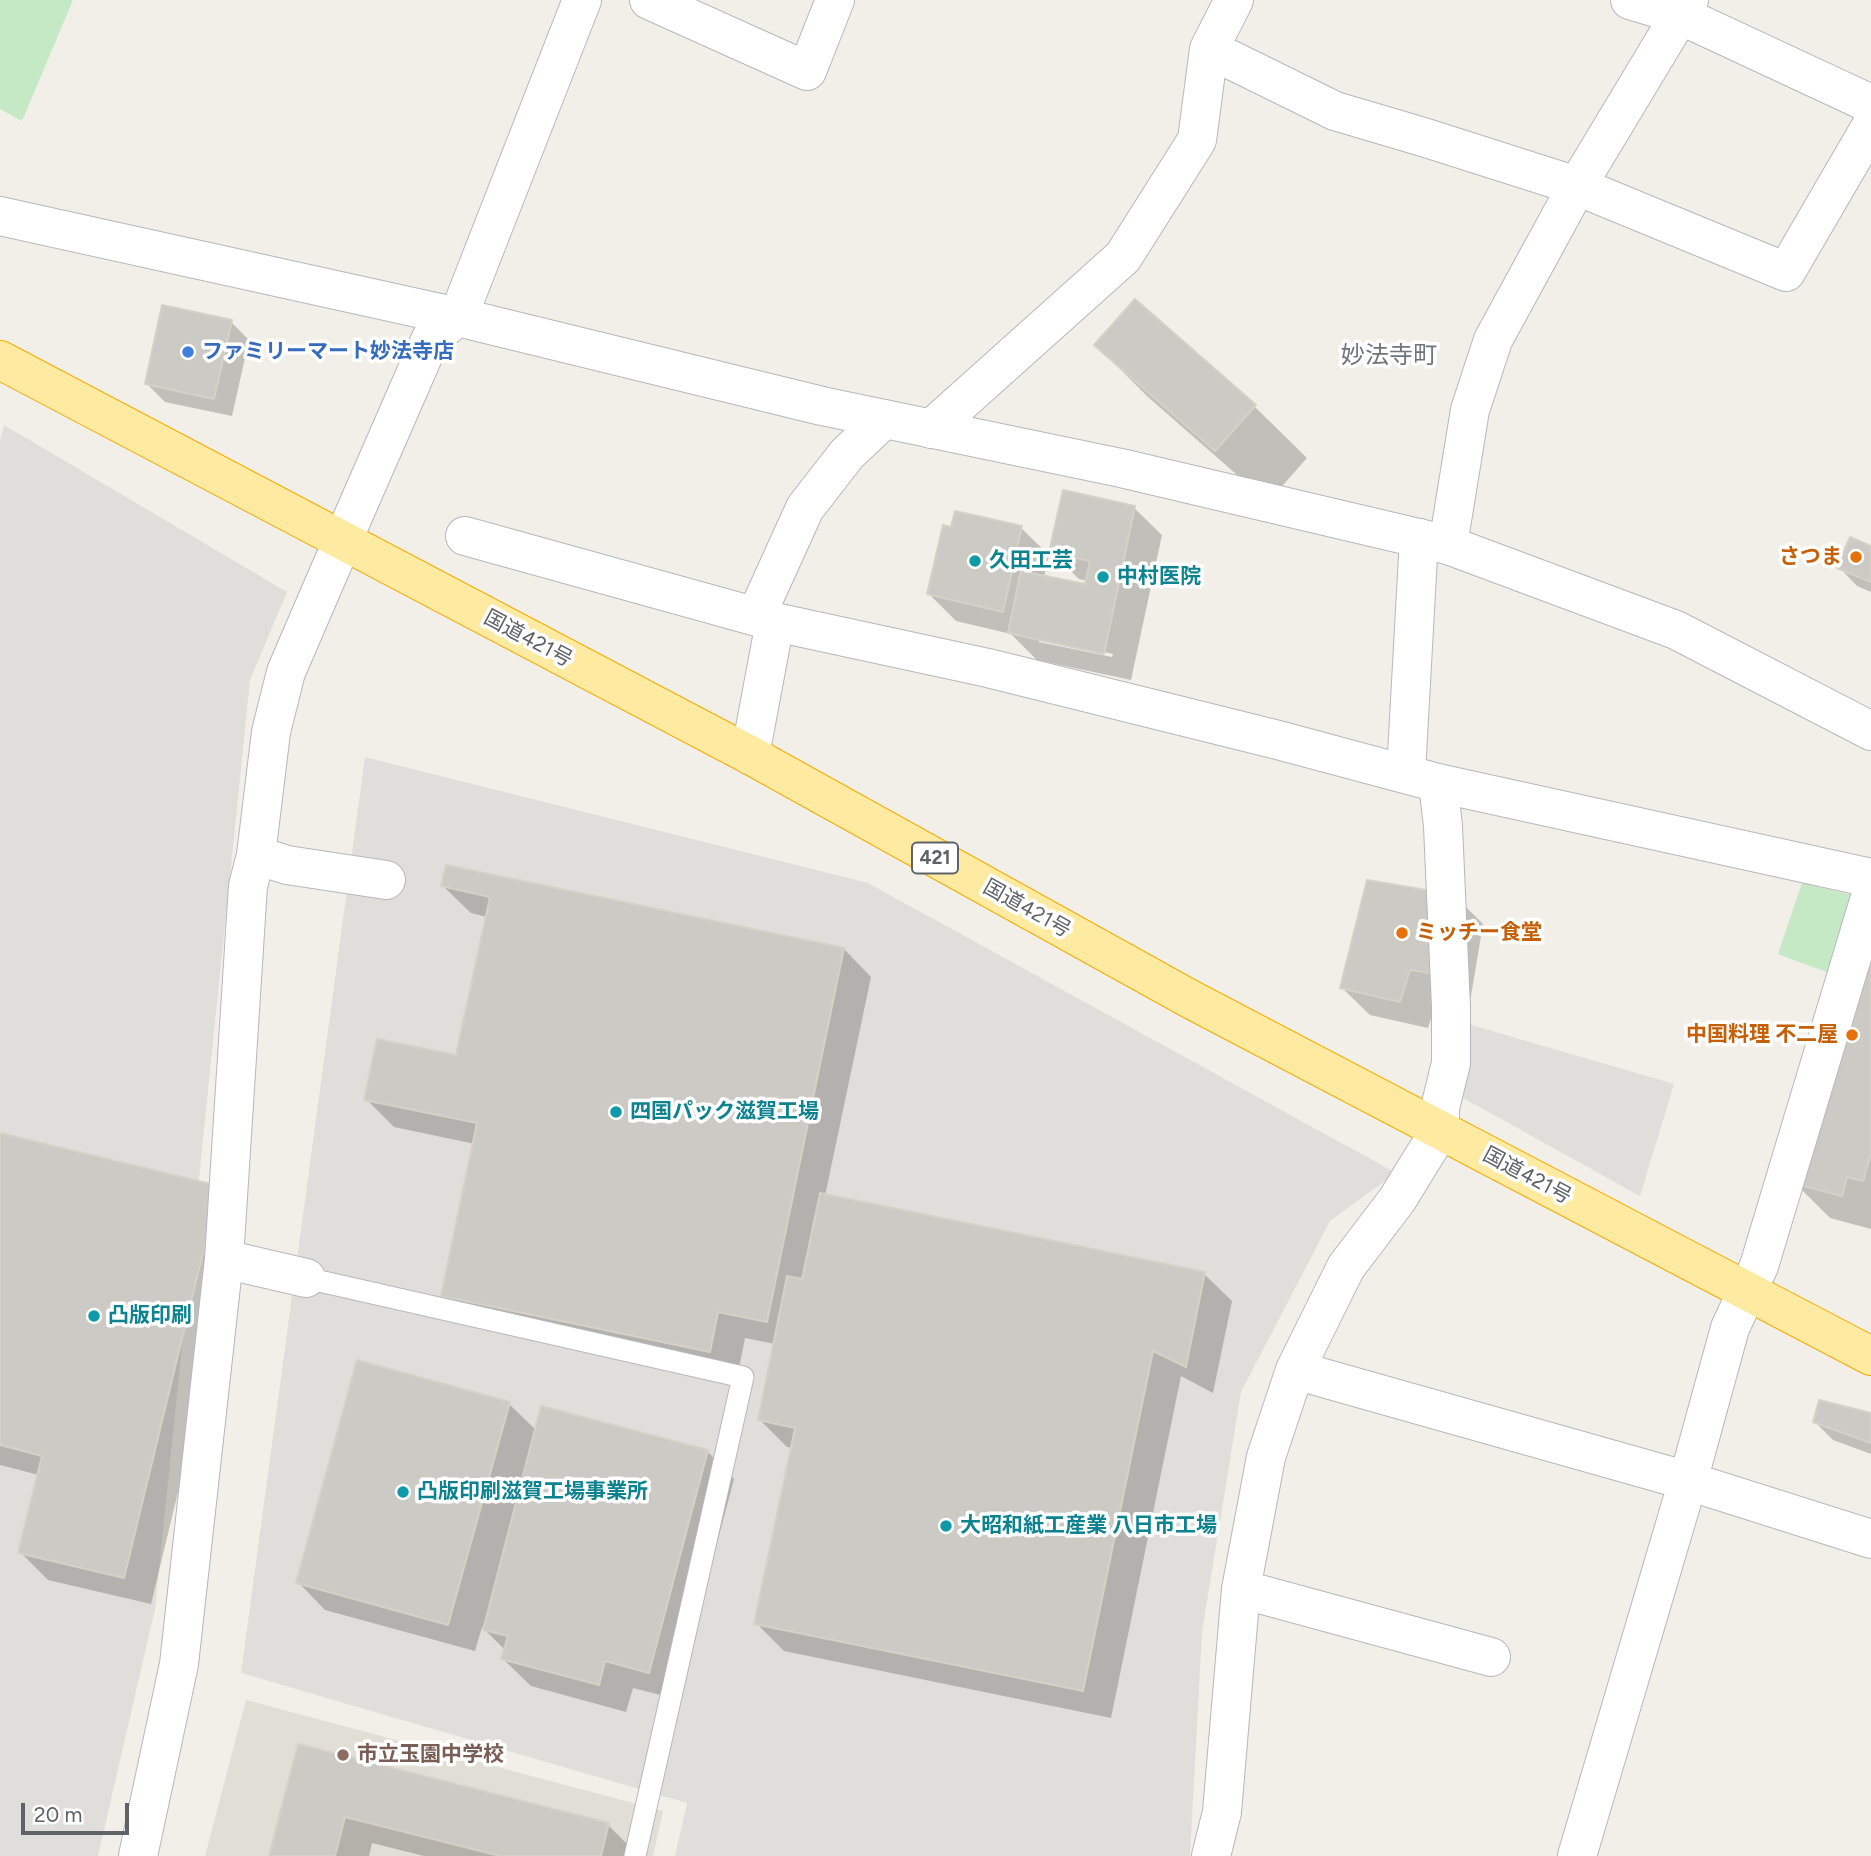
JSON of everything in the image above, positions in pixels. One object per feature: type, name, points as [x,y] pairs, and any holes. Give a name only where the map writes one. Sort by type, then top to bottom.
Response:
[{"type":"highway","name":"国道421号","points":[[0,360],[750,755],[1190,999],[1871,1356]]},
{"type":"street","points":[[138,1856],[180,1664],[224,1259],[247,886],[256,855],[271,732],[286,672],[431,338],[458,317],[582,0]]},
{"type":"street","points":[[649,0],[807,71],[835,0]]},
{"type":"street","points":[[931,429],[1124,257],[1197,140],[1209,49],[1234,0]]},
{"type":"street","points":[[1630,0],[1685,7],[1871,104]]},
{"type":"street","points":[[1211,1856],[1222,1812],[1241,1589],[1266,1457],[1295,1370],[1346,1267],[1398,1200],[1440,1130],[1440,1108],[1451,1063],[1443,826],[1422,778],[1434,542],[1470,410],[1493,340],[1577,186],[1685,7]]},
{"type":"street","points":[[1209,49],[1335,111],[1577,186],[1786,272],[1871,126]]},
{"type":"street","points":[[0,216],[458,317],[822,406],[1121,468],[1434,542],[1676,630],[1871,731]]},
{"type":"street","points":[[750,755],[766,619],[804,509],[847,454],[884,419]]},
{"type":"street","points":[[465,536],[766,619],[988,668],[1422,778],[1871,877]]},
{"type":"street","points":[[256,855],[287,865],[386,880]]},
{"type":"street","points":[[1577,1856],[1688,1481],[1730,1328],[1759,1266],[1871,894]]},
{"type":"street","points":[[224,1259],[306,1278]]},
{"type":"street","points":[[1295,1370],[1688,1481],[1871,1539]]},
{"type":"street","points":[[1241,1589],[1491,1657]]},
{"type":"lane","points":[[306,1278],[743,1377],[635,1856]]},
{"type":"shaded area","points":[[4,425],[287,592],[250,680],[155,1609],[98,1856],[0,1856],[0,441]]},
{"type":"shaded area","points":[[365,757],[868,883],[1396,1173],[1330,1221],[1241,1392],[1202,1632],[1190,1856],[675,1856],[687,1803],[241,1673]]},
{"type":"shaded area","points":[[1461,1022],[1674,1084],[1640,1196],[1458,1095]]},
{"type":"shaded area","name":"市立玉園中学校","points":[[246,1700],[663,1811],[653,1856],[205,1856]]},
{"type":"green space","points":[[0,0],[73,0],[22,121],[0,109]]},
{"type":"green space","points":[[1802,883],[1860,897],[1840,977],[1778,954]]},
{"type":"building","points":[[1135,299],[1256,405],[1215,451],[1094,345]]},
{"type":"building","name":"ファミリーマート妙法寺店","points":[[162,305],[232,320],[214,399],[145,384]]},
{"type":"building","name":"中村医院","points":[[1063,490],[1135,506],[1104,654],[1008,633],[1021,571],[1085,584],[1090,561],[1049,552]]},
{"type":"building","name":"久田工芸","points":[[955,511],[1022,526],[1003,612],[927,594],[943,525],[951,527]]},
{"type":"building","name":"さつま","points":[[1850,537],[1871,546],[1871,582],[1837,568]]},
{"type":"building","name":"四国パック滋賀工場","points":[[446,865],[844,948],[767,1322],[718,1312],[710,1352],[441,1296],[477,1123],[364,1100],[377,1039],[456,1055],[490,897],[441,886]]},
{"type":"building","name":"ミッチー食堂","points":[[1367,880],[1456,895],[1443,975],[1410,970],[1400,1002],[1340,988]]},
{"type":"building","name":"中国料理 不二屋","points":[[1871,916],[1871,1153],[1863,1181],[1847,1177],[1842,1196],[1792,1183]]},
{"type":"building","name":"凸版印刷","points":[[0,1133],[219,1186],[124,1578],[18,1553],[42,1456],[0,1445]]},
{"type":"building","name":"大昭和紙工産業 八日市工場","points":[[820,1193],[1205,1272],[1186,1367],[1153,1351],[1083,1691],[754,1624],[795,1428],[758,1420],[787,1276],[802,1279]]},
{"type":"building","name":"凸版印刷滋賀工場事業所","points":[[357,1360],[510,1402],[448,1625],[296,1583]]},
{"type":"building","points":[[1819,1400],[1871,1413],[1871,1443],[1813,1422]]},
{"type":"building","points":[[541,1406],[708,1450],[649,1673],[605,1661],[599,1685],[501,1659],[508,1636],[483,1630]]},
{"type":"building","points":[[298,1744],[609,1823],[601,1856],[500,1856],[345,1817],[335,1856],[269,1856]]},
{"type":"place","name":"ファミリーマート妙法寺店","points":[[188,352]]},
{"type":"place","name":"さつま","points":[[1856,557]]},
{"type":"place","name":"久田工芸","points":[[975,561]]},
{"type":"place","name":"中村医院","points":[[1103,577]]},
{"type":"place","name":"ミッチー食堂","points":[[1402,933]]},
{"type":"place","name":"中国料理 不二屋","points":[[1852,1035]]},
{"type":"place","name":"四国パック滋賀工場","points":[[616,1112]]},
{"type":"place","name":"凸版印刷","points":[[94,1316]]},
{"type":"place","name":"凸版印刷滋賀工場事業所","points":[[403,1492]]},
{"type":"place","name":"大昭和紙工産業 八日市工場","points":[[946,1526]]},
{"type":"place","name":"市立玉園中学校","points":[[343,1755]]},
{"type":"district","name":"妙法寺町","points":[[1389,356]]}]
